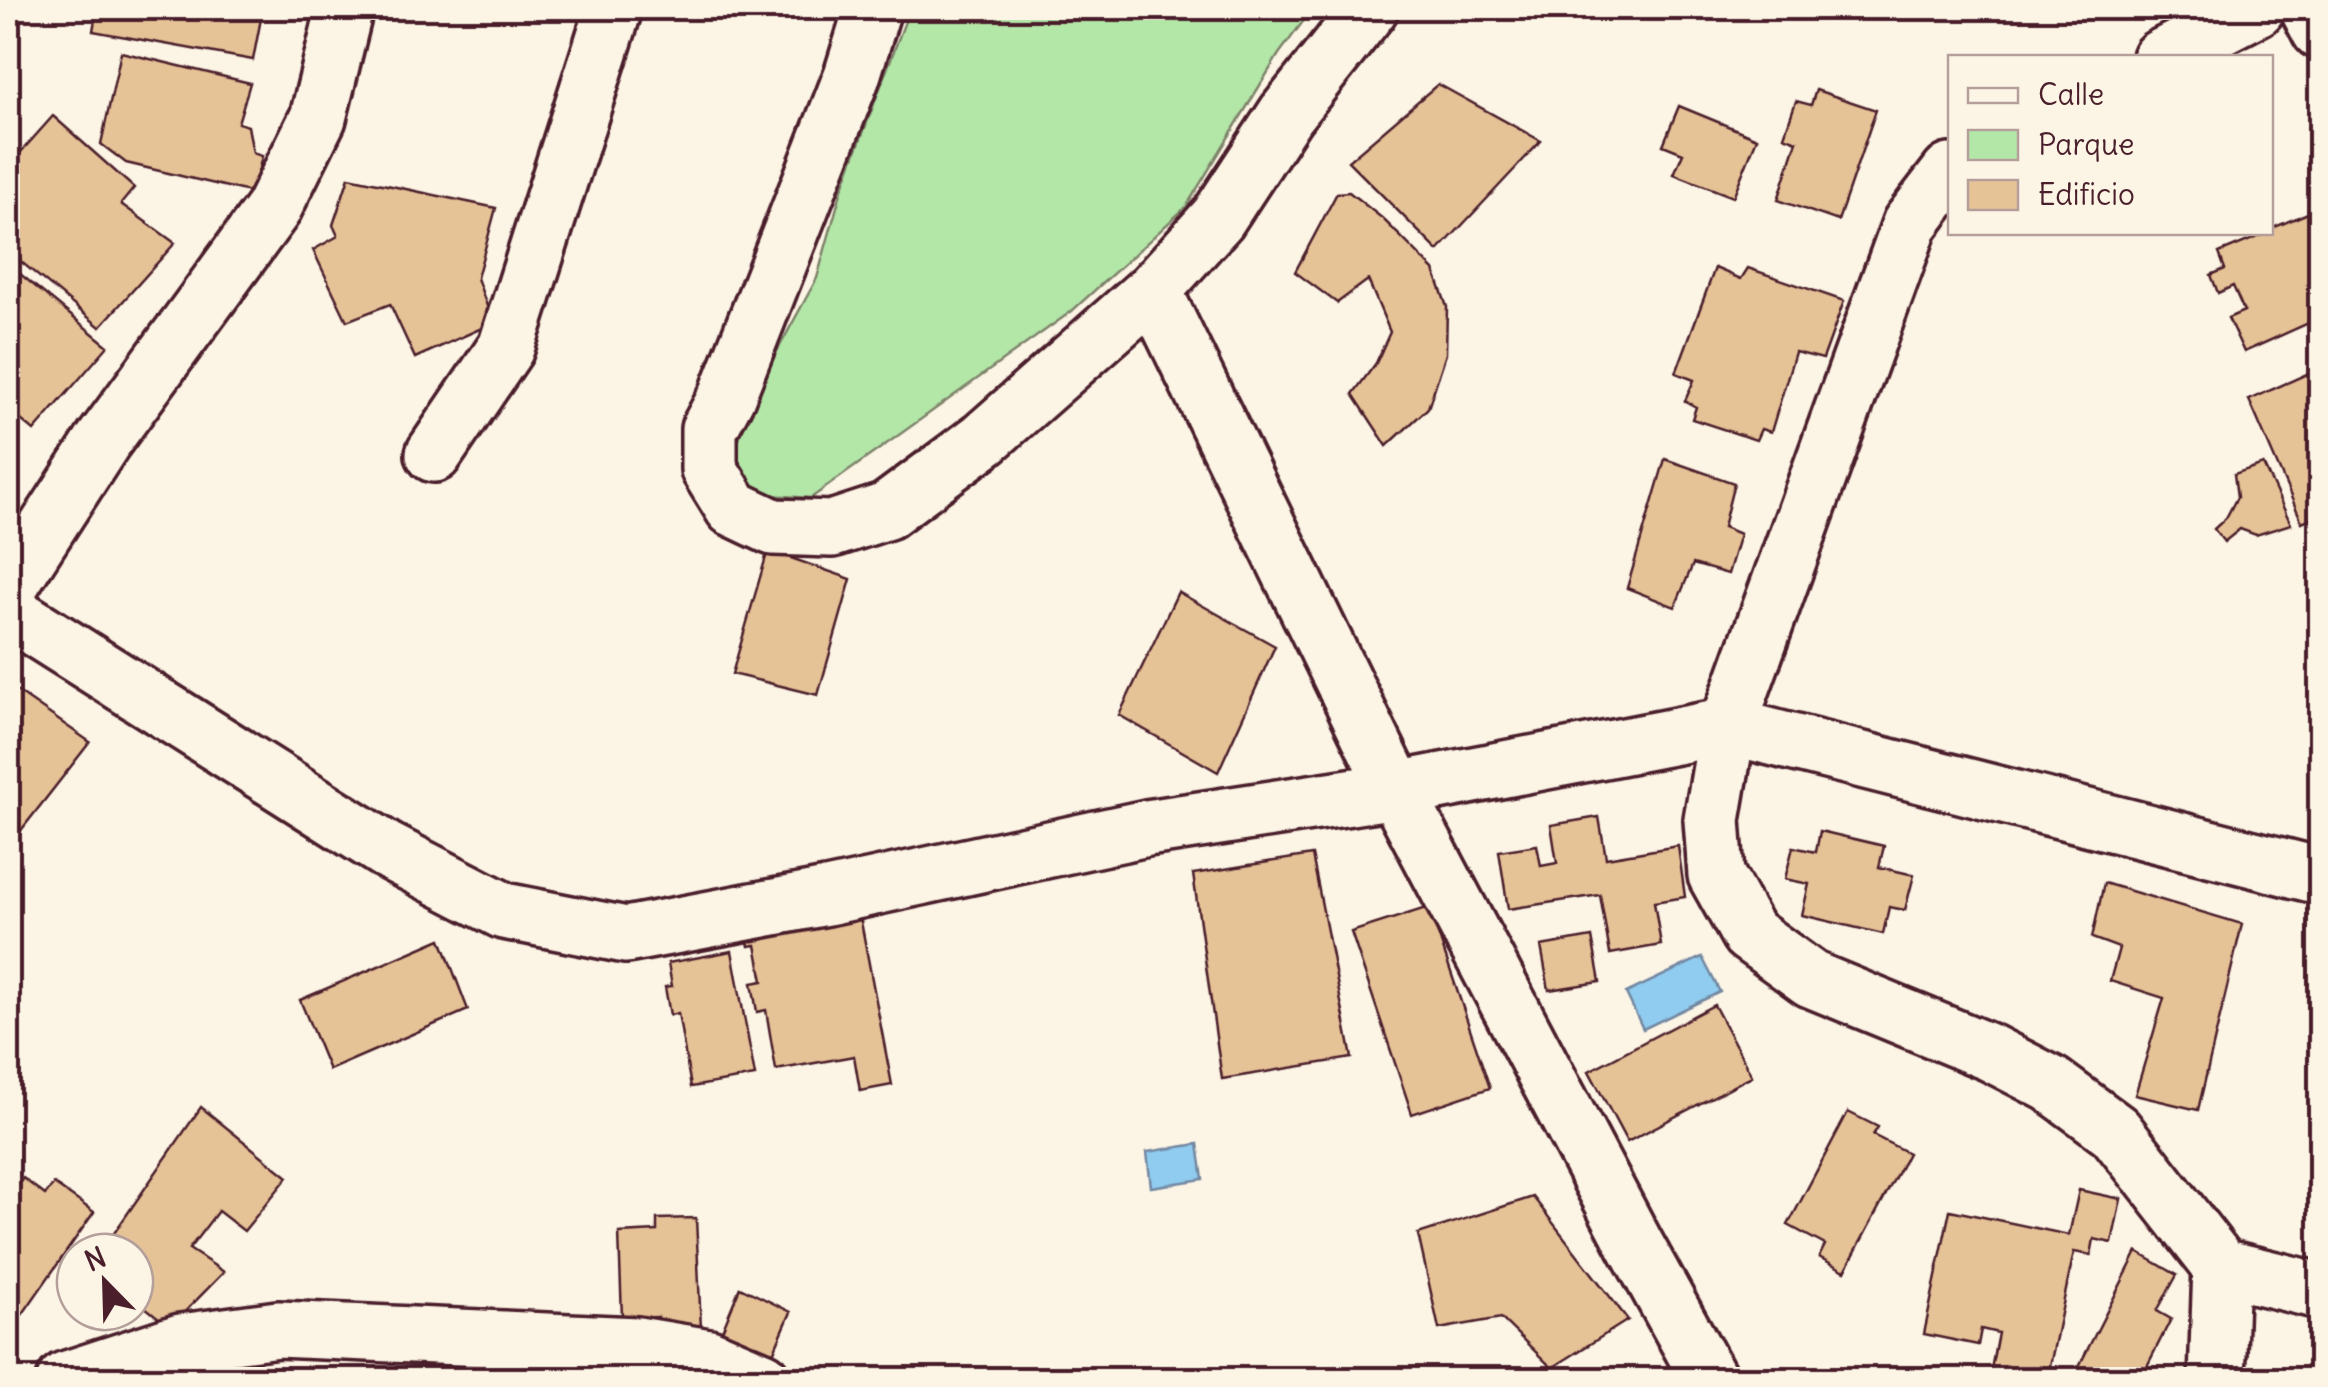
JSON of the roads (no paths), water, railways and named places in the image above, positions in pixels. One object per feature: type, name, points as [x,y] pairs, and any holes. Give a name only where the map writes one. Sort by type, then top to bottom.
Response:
[{"type":"street","points":[[8,588],[104,441],[273,210],[318,118],[345,8]]},
{"type":"street","points":[[434,454],[506,348],[614,8]]},
{"type":"street","points":[[873,8],[846,93],[727,396],[709,428],[709,470],[733,508],[773,527],[832,529],[887,510],[984,438],[1153,290],[1218,218],[1286,114],[1370,8]]},
{"type":"street","points":[[2166,55],[2257,8]]},
{"type":"street","points":[[2308,8],[2320,32]]},
{"type":"street","points":[[1948,175],[1910,224],[1728,726],[1712,820],[1716,875],[1749,934],[1812,979],[1991,1052],[2051,1084],[2116,1131],[2221,1267],[2320,1291]]},
{"type":"street","points":[[1153,290],[1396,790],[1710,1380]]},
{"type":"street","points":[[8,611],[386,850],[504,911],[626,934],[827,897],[1147,828],[1396,790],[1728,726],[2320,876]]},
{"type":"street","points":[[2217,1380],[2221,1267]]},
{"type":"street","points":[[65,1380],[182,1342],[278,1329],[636,1346],[709,1356],[763,1380]]},
{"type":"water","points":[[1702,957],[1720,992],[1643,1029],[1626,993]]},
{"type":"water","points":[[1198,1144],[1203,1179],[1151,1187],[1147,1152]]}]
